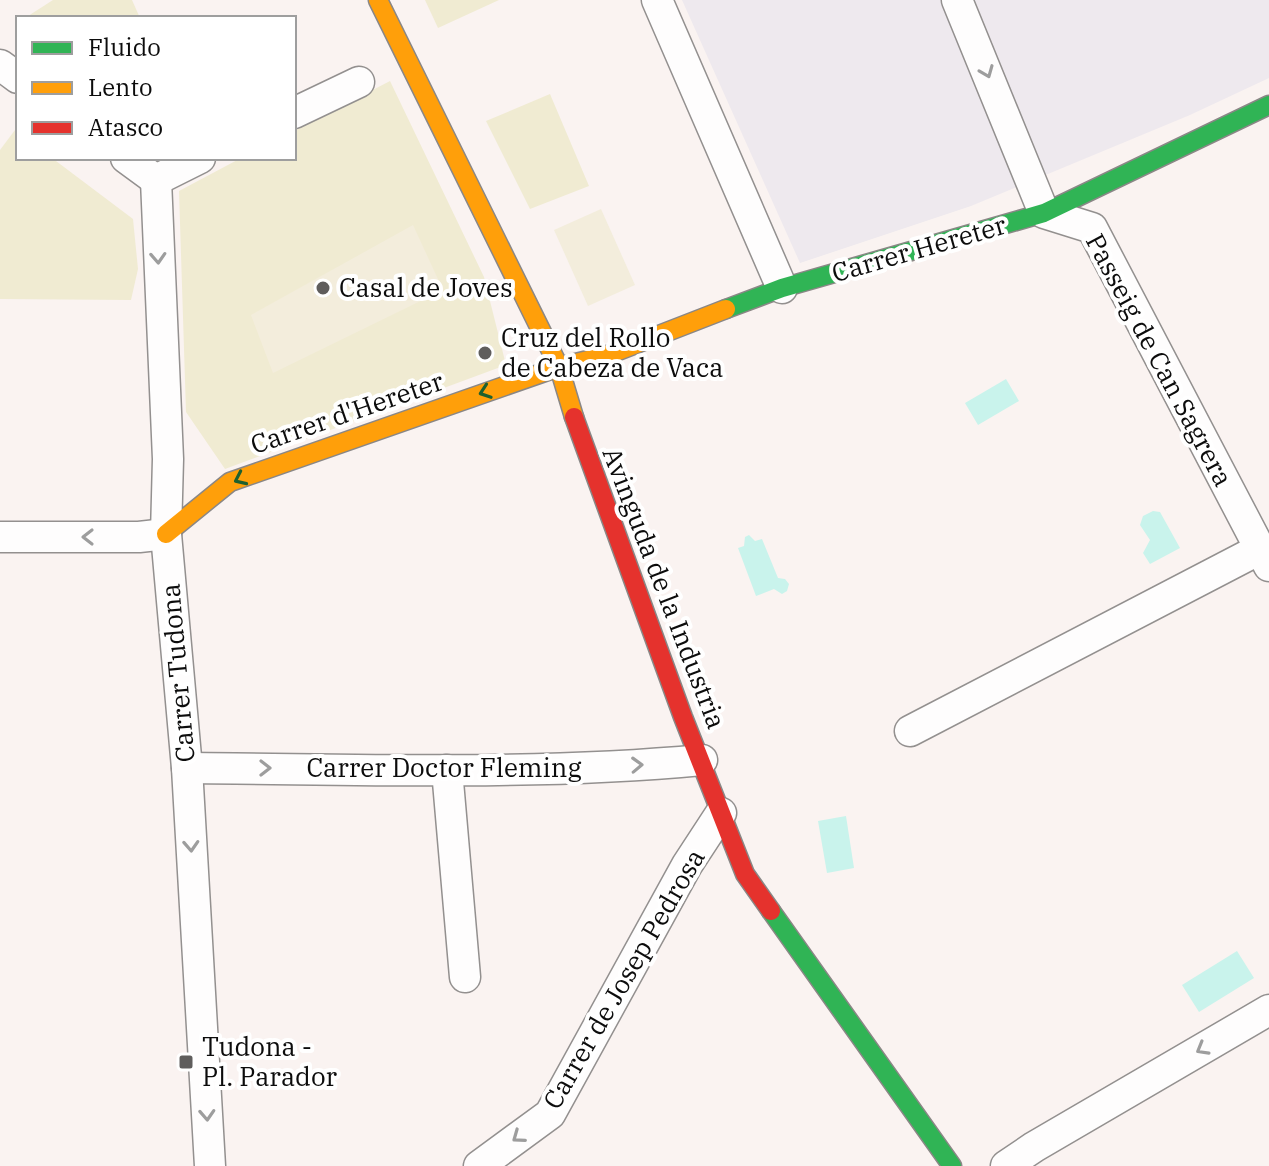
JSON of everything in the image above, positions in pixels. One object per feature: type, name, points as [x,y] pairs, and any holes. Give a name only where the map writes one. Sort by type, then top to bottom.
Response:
[{"type":"street","name":"Avinguda de la Industria","points":[[378,0],[559,367],[586,454],[745,874],[952,1166]]},
{"type":"street","points":[[657,0],[782,288]]},
{"type":"street","points":[[957,0],[1044,213]]},
{"type":"street","points":[[296,112],[359,82]]},
{"type":"street","name":"Carrer Hereter","points":[[559,367],[605,356],[782,288],[1044,213],[1269,105]]},
{"type":"street","points":[[129,160],[156,180],[196,160]]},
{"type":"street","name":"Carrer Tudona","points":[[156,180],[168,459],[166,534],[187,768],[210,1166]]},
{"type":"street","name":"Passeig de Can Sagrera","points":[[1044,213],[1092,228],[1264,558]]},
{"type":"street","name":"Carrer d'Hereter","points":[[166,534],[230,482],[559,367]]},
{"type":"street","points":[[0,537],[139,537],[166,534]]},
{"type":"street","points":[[910,731],[1264,558]]},
{"type":"street","name":"Carrer Doctor Fleming","points":[[187,768],[447,770],[646,765],[702,760]]},
{"type":"street","points":[[447,770],[465,977]]},
{"type":"street","name":"Carrer de Josep Pedrosa","points":[[479,1166],[550,1114],[687,865],[721,813]]},
{"type":"street","points":[[1006,1166],[1269,1010]]},
{"type":"shaded area","points":[[53,0],[132,0],[139,16],[28,16]]},
{"type":"shaded area","points":[[425,0],[499,0],[438,28]]},
{"type":"shaded area","points":[[682,0],[1269,0],[1269,78],[1190,115],[971,206],[800,263]]},
{"type":"shaded area","points":[[390,81],[484,277],[506,365],[225,469],[186,412],[179,191],[237,160],[296,160],[296,130]]},
{"type":"shaded area","points":[[550,94],[589,186],[530,209],[486,121]]},
{"type":"shaded area","points":[[15,130],[16,160],[55,160],[133,219],[138,269],[131,300],[0,299],[0,150]]},
{"type":"shaded area","points":[[601,209],[635,285],[588,306],[554,230]]},
{"type":"shaded area","points":[[413,225],[443,290],[273,373],[251,315]]},
{"type":"water","points":[[1006,379],[1019,401],[978,425],[965,403]]},
{"type":"water","points":[[1153,511],[1160,512],[1180,548],[1150,564],[1143,553],[1150,540],[1140,525],[1143,516]]},
{"type":"water","points":[[749,535],[755,541],[762,539],[778,578],[785,579],[789,584],[787,591],[782,594],[774,589],[756,596],[738,548],[744,546],[745,537]]},
{"type":"water","points":[[846,816],[854,868],[827,873],[818,821]]},
{"type":"water","points":[[1237,951],[1254,978],[1199,1012],[1182,985]]},
{"type":"traffic: fast","points":[[726,309],[782,288],[1044,213],[1269,105]]},
{"type":"traffic: fast","points":[[771,911],[952,1166]]},
{"type":"traffic: slow","points":[[378,0],[559,367],[574,417]]},
{"type":"traffic: slow","points":[[166,534],[230,482],[559,367],[605,356],[726,309]]},
{"type":"traffic: jam","points":[[574,417],[683,717],[745,874],[771,911]]},
{"type":"place","name":"Casal de Joves","points":[[323,288]]},
{"type":"place","name":"Cruz del Rollo de Cabeza de Vaca","points":[[485,353]]},
{"type":"place","name":"Tudona - Pl. Parador","points":[[186,1062]]}]
